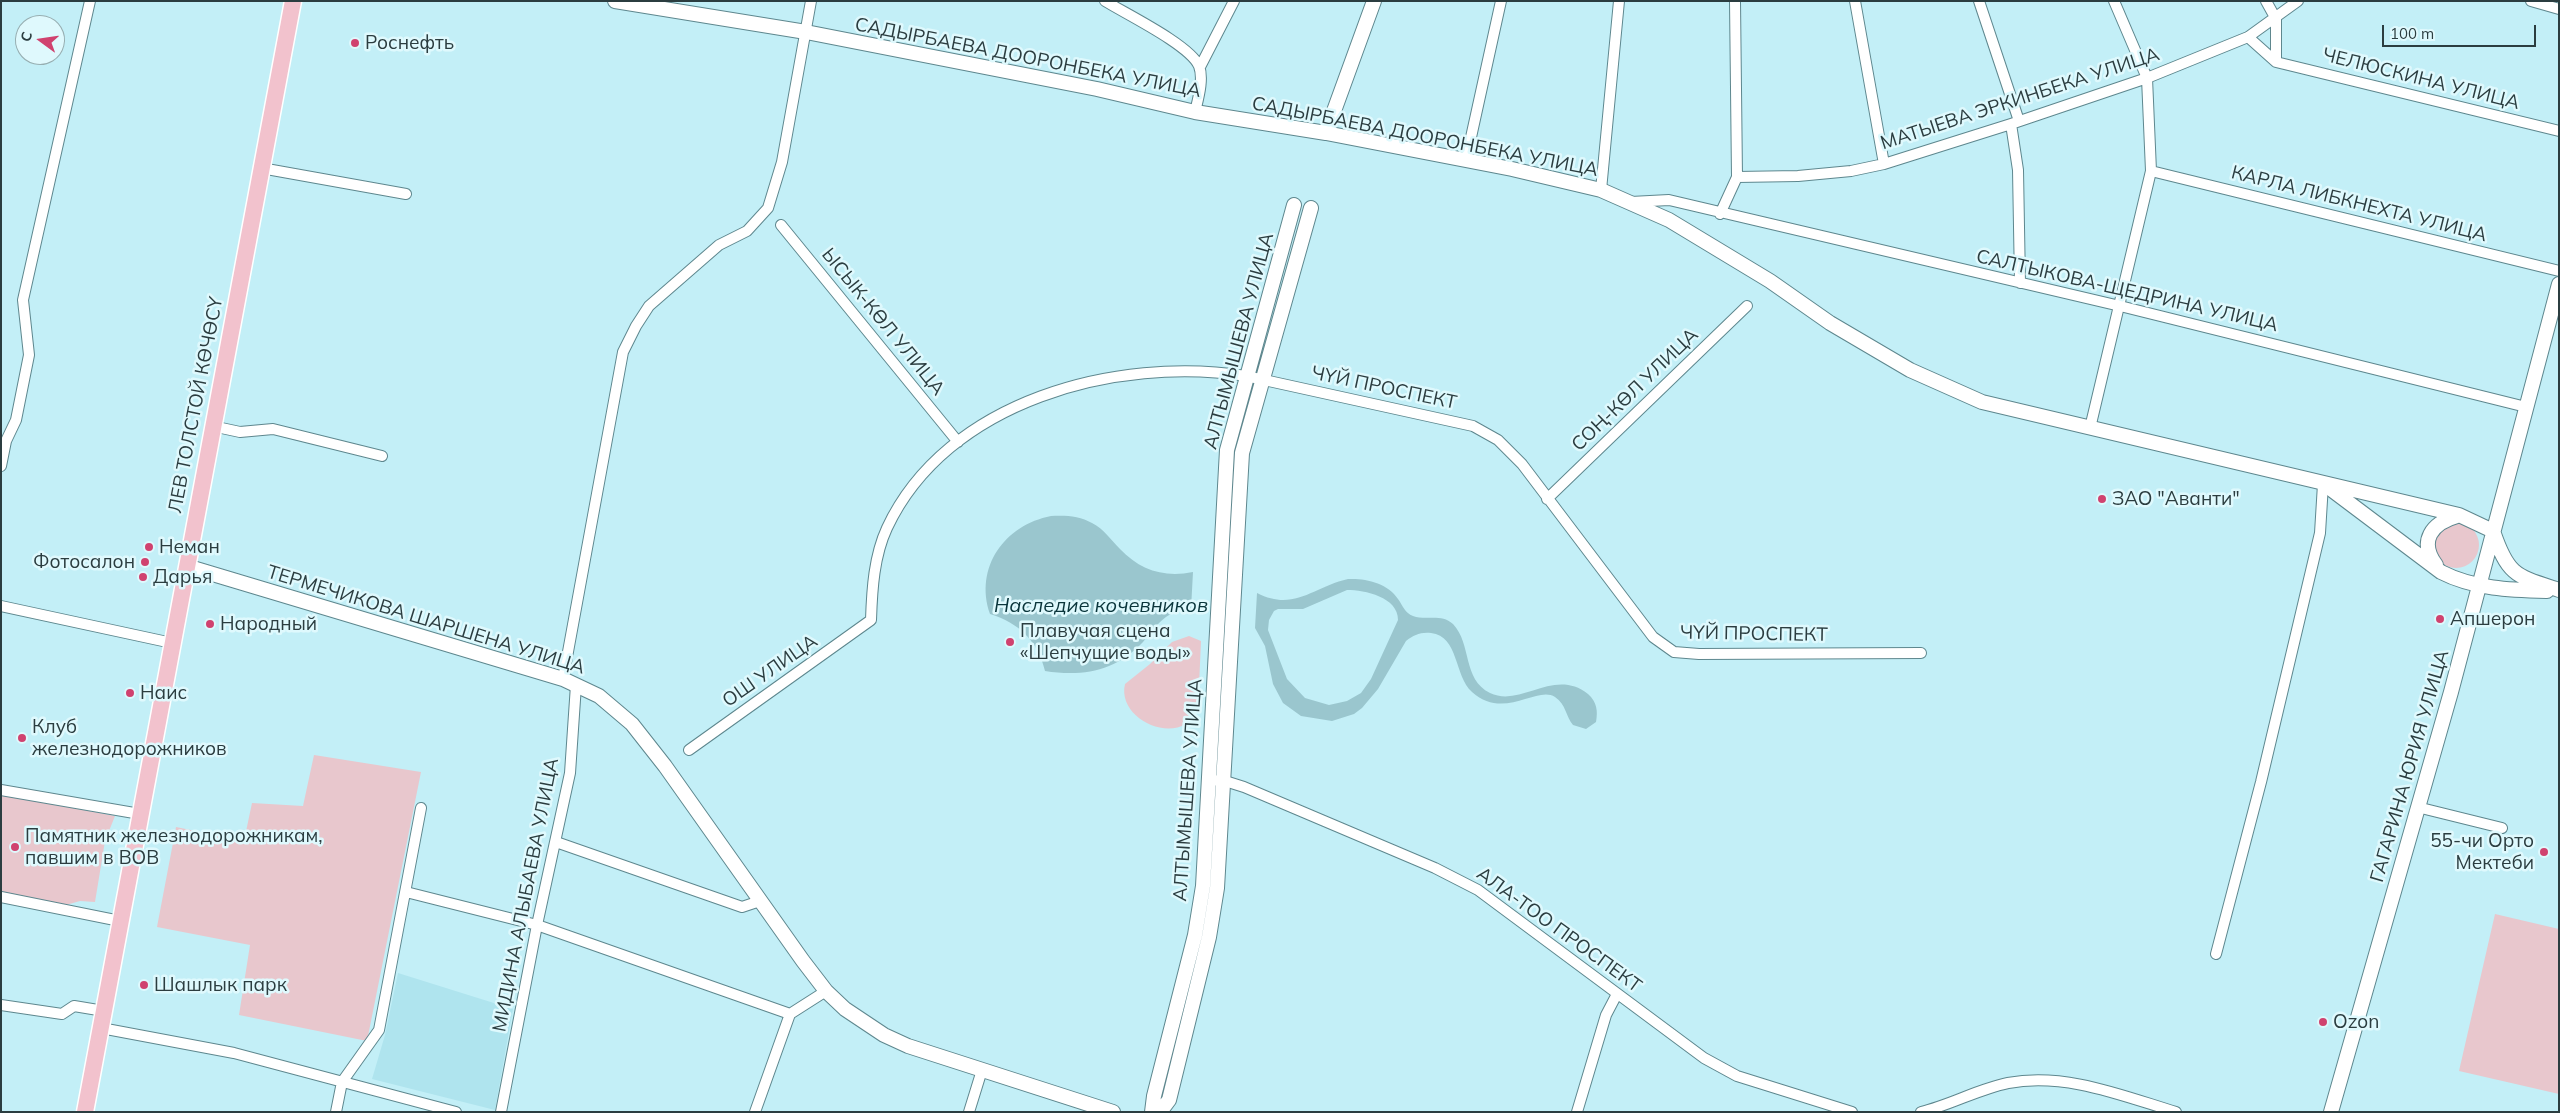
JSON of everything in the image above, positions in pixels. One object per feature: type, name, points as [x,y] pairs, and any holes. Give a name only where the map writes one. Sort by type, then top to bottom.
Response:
[{"type":"main road","name":"ЛЕВ ТОЛСТОЙ КӨЧӨСҮ","points":[[85,1112],[293,1]]},
{"type":"main road","name":"САДЫРБАЕВА ДООРОНБЕКА УЛИЦА","points":[[615,1],[806,32],[1097,89],[1194,112],[1326,133],[1466,160],[1563,180],[1601,190],[1669,220],[1725,252],[1830,323],[1910,370],[1982,402],[2459,515],[2493,531],[2499,551],[2513,572],[2559,591]]},
{"type":"main road","points":[[1326,133],[1374,1]]},
{"type":"main road","name":"АЛТЫМЫШЕВА УЛИЦА","points":[[1152,1112],[1154,1096],[1195,935],[1203,886],[1227,450],[1294,205]]},
{"type":"main road","name":"АЛТЫМЫШЕВА УЛИЦА","points":[[1160,1112],[1169,1100],[1209,937],[1217,888],[1225,781],[1240,472],[1246,433],[1311,208]]},
{"type":"main road","name":"ГАГАРИНА ЮРИЯ УЛИЦА","points":[[2330,1112],[2451,692],[2526,407],[2554,321],[2559,284]]},
{"type":"main road","name":"САДЫРБАЕВА ДООРОНБЕКА УЛИЦА","points":[[2323,484],[2441,572],[2454,578],[2480,583],[2493,589],[2559,591]]},
{"type":"main road","points":[[2441,572],[2430,558],[2428,549],[2430,537],[2434,528],[2442,520],[2459,515]]},
{"type":"main road","name":"ТЕРМЕЧИКОВА ШАРШЕНА УЛИЦА","points":[[186,566],[570,682],[600,696],[632,724],[665,766],[826,991],[862,1022],[908,1046],[1113,1112]]},
{"type":"street","points":[[1,466],[6,441],[16,420],[29,355],[23,300],[90,1]]},
{"type":"street","name":"МИДИНА АЛЫБАЕВА УЛИЦА","points":[[502,1112],[537,924],[570,773],[570,682],[623,352],[649,306],[719,245],[747,231],[768,208],[782,162],[812,1]]},
{"type":"street","points":[[1104,1],[1189,51],[1200,67]]},
{"type":"street","points":[[1194,112],[1200,90],[1200,67],[1234,1]]},
{"type":"street","points":[[1466,160],[1501,1]]},
{"type":"street","points":[[1601,190],[1619,1]]},
{"type":"street","points":[[1720,214],[1737,177],[1735,1]]},
{"type":"street","points":[[1855,1],[1884,164]]},
{"type":"street","points":[[1978,1],[2015,122],[2020,282]]},
{"type":"street","points":[[2090,428],[2151,170],[2147,78],[2114,1]]},
{"type":"street","points":[[2266,1],[2276,19],[2276,62]]},
{"type":"street","name":"МАТЫЕВА ЭРКИНБЕКА УЛИЦА","points":[[1737,177],[1798,176],[1851,171],[1884,164],[2147,78],[2248,36],[2276,19],[2298,1]]},
{"type":"street","points":[[2531,1],[2559,9]]},
{"type":"street","name":"ЧЕЛЮСКИНА УЛИЦА","points":[[2248,36],[2276,62],[2559,131]]},
{"type":"street","points":[[261,168],[406,194]]},
{"type":"street","name":"КАРЛА ЛИБКНЕХТА УЛИЦА","points":[[2151,170],[2559,271]]},
{"type":"street","name":"САЛТЫКОВА-ЩЕДРИНА УЛИЦА","points":[[1630,202],[1669,200],[1720,214],[2120,306],[2526,407]]},
{"type":"street","name":"ЫСЫК-КӨЛ УЛИЦА","points":[[781,225],[958,442]]},
{"type":"street","name":"СОҢ-КӨЛ УЛИЦА","points":[[1547,499],[1746,306]]},
{"type":"street","name":"ЧҮЙ ПРОСПЕКТ","points":[[871,620],[874,575],[887,529],[914,484],[932,464],[958,442],[986,423],[1039,397],[1094,381],[1141,373],[1190,370],[1246,376],[1473,426],[1487,432],[1512,452],[1653,637],[1674,652],[1686,654],[1921,652]]},
{"type":"street","points":[[212,426],[240,432],[273,429],[382,456]]},
{"type":"street","points":[[2216,954],[2261,782],[2320,534],[2323,484]]},
{"type":"street","points":[[1,606],[172,643]]},
{"type":"street","name":"ОШ УЛИЦА","points":[[689,750],[871,620]]},
{"type":"street","name":"АЛА-ТОО ПРОСПЕКТ","points":[[1209,780],[1225,781],[1459,879],[1503,907],[1617,994],[1722,1069],[1852,1112]]},
{"type":"street","points":[[1,790],[140,814]]},
{"type":"street","points":[[2417,807],[2502,828]]},
{"type":"street","points":[[336,1112],[342,1082],[379,1030],[420,808]]},
{"type":"street","points":[[556,842],[742,907],[760,901]]},
{"type":"street","points":[[406,892],[537,924],[790,1014]]},
{"type":"street","points":[[1,898],[120,921]]},
{"type":"street","points":[[755,1112],[790,1014],[826,991]]},
{"type":"street","points":[[1577,1112],[1606,1015],[1617,994]]},
{"type":"street","points":[[1,1005],[62,1014],[74,1006],[104,1011]]},
{"type":"street","points":[[101,1028],[234,1053],[456,1112]]},
{"type":"street","points":[[969,1112],[982,1070]]},
{"type":"street","points":[[1921,1112],[2010,1082],[2051,1080],[2090,1086],[2176,1112]]},
{"type":"shaded area","points":[[2456,522],[2469,526],[2475,532],[2479,545],[2475,558],[2469,564],[2456,568],[2443,564],[2437,558],[2433,545],[2437,532],[2443,526]]},
{"type":"shaded area","points":[[1189,636],[1201,641],[1198,709],[1190,721],[1179,727],[1165,728],[1152,725],[1140,719],[1130,709],[1125,697],[1125,684],[1150,664],[1172,642]]},
{"type":"shaded area","points":[[314,755],[421,772],[367,1041],[239,1015],[250,945],[157,927],[176,827],[244,841],[252,803],[303,806]]},
{"type":"shaded area","points":[[1,794],[115,816],[105,841],[95,902],[80,901],[66,905],[1,894]]},
{"type":"shaded area","points":[[2495,914],[2559,929],[2559,1094],[2459,1071]]},
{"type":"shaded area","points":[[398,973],[513,1009],[495,1110],[372,1079],[385,1035]]},
{"type":"water","name":"Наследие кочевников","points":[[1051,516],[1072,516],[1096,525],[1128,556],[1153,571],[1172,574],[1193,572],[1191,609],[1175,612],[1163,619],[1133,652],[1110,666],[1098,670],[1073,673],[1045,671],[1038,651],[1026,635],[1010,622],[990,614],[986,597],[986,580],[990,565],[997,551],[1007,539],[1020,528]]},
{"type":"water","points":[[1355,579],[1382,585],[1394,594],[1410,615],[1444,619],[1453,624],[1463,641],[1475,679],[1481,687],[1490,693],[1514,696],[1550,686],[1563,685],[1575,687],[1588,694],[1595,703],[1597,710],[1596,722],[1586,729],[1573,725],[1559,700],[1548,695],[1539,695],[1508,703],[1484,700],[1472,692],[1466,685],[1447,641],[1431,633],[1417,634],[1406,641],[1378,689],[1362,708],[1354,714],[1332,721],[1301,716],[1283,703],[1273,684],[1265,646],[1255,628],[1257,593],[1282,600],[1293,599],[1336,583]],"holes":[[[1347,590],[1363,591],[1387,600],[1397,612],[1398,620],[1371,679],[1361,693],[1347,701],[1329,705],[1305,698],[1287,679],[1268,630],[1269,620],[1274,611],[1278,609],[1303,609]]]},
{"type":"place","name":"Роснефть","points":[[355,43]]},
{"type":"place","name":"ЗАО \"Аванти\"","points":[[2102,499]]},
{"type":"place","name":"Неман","points":[[149,547]]},
{"type":"place","name":"Фотосалон","points":[[145,562]]},
{"type":"place","name":"Дарья","points":[[143,577]]},
{"type":"place","name":"Апшерон","points":[[2440,619]]},
{"type":"place","name":"Народный","points":[[210,624]]},
{"type":"place","name":"Плавучая сцена «Шепчущие воды»","points":[[1010,642]]},
{"type":"place","name":"Наис","points":[[130,693]]},
{"type":"place","name":"Клуб железнодорожников","points":[[22,738]]},
{"type":"place","name":"Памятник железнодорожникам, павшим в ВОВ","points":[[15,847]]},
{"type":"place","name":"55-чи Орто Мектеби","points":[[2544,852]]},
{"type":"place","name":"Шашлык парк","points":[[144,985]]},
{"type":"place","name":"Ozon","points":[[2323,1022]]}]
